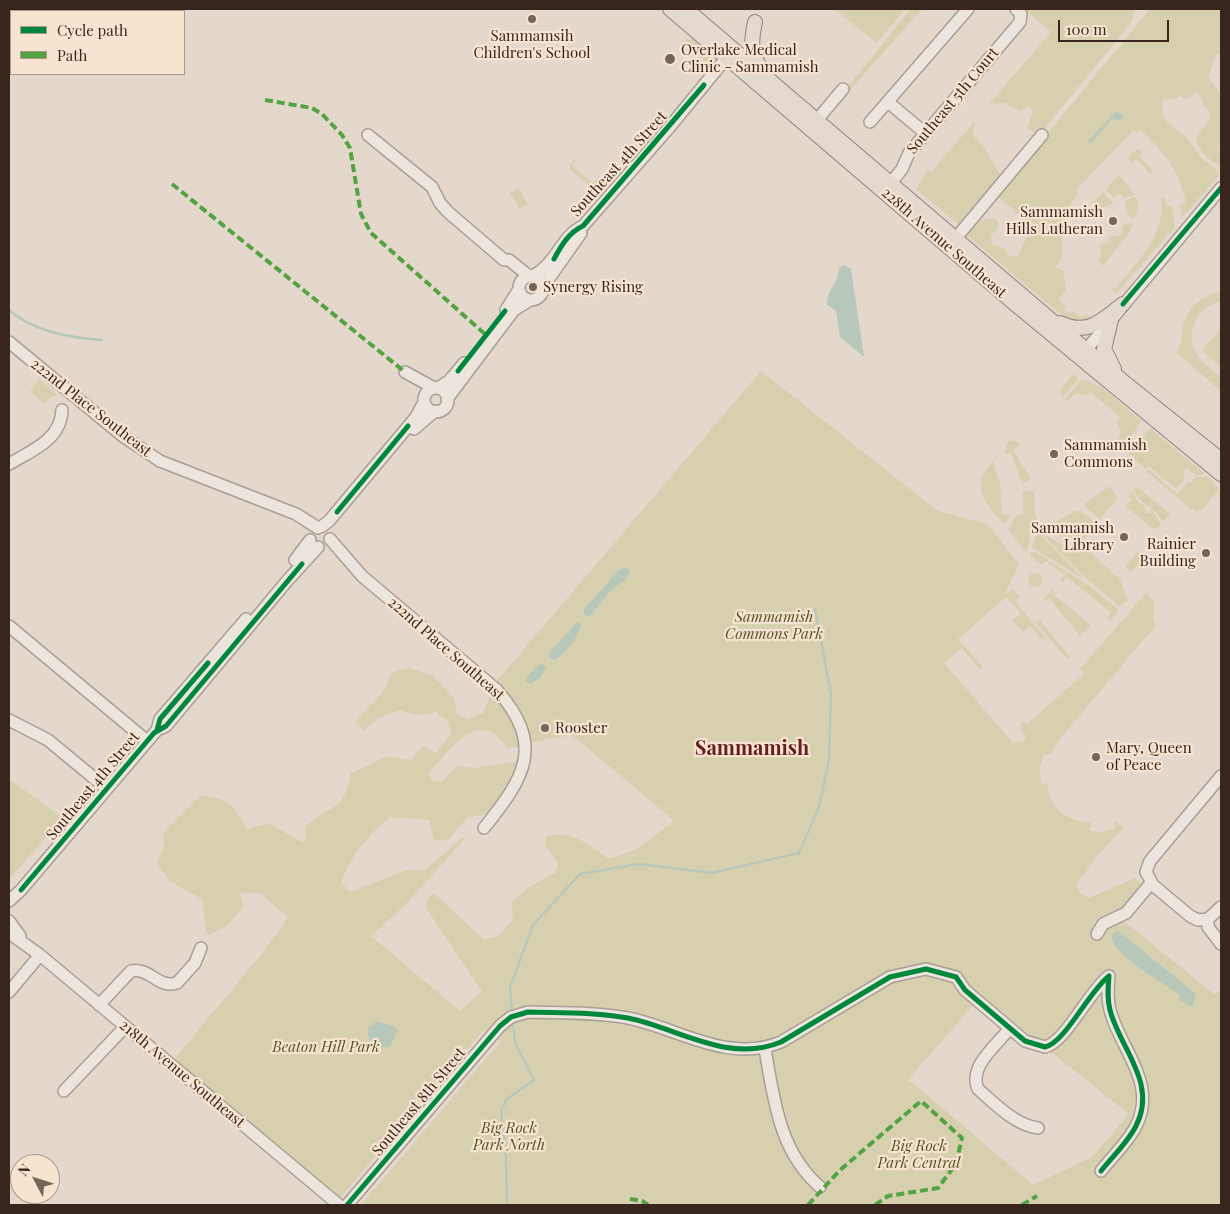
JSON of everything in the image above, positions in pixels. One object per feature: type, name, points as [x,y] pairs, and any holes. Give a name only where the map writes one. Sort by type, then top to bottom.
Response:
[{"type":"main road","name":"228th Avenue Southeast","points":[[670,9],[1083,354],[1221,474]]},
{"type":"main road","name":"228th Avenue Southeast","points":[[686,9],[956,238],[1049,319],[1083,354],[1125,383],[1221,460]]},
{"type":"main road","points":[[755,22],[751,48],[754,57],[780,89]]},
{"type":"main road","points":[[1049,319],[1069,328],[1084,328],[1096,324],[1123,304]]},
{"type":"main road","points":[[1111,320],[1105,343],[1105,352],[1111,365],[1125,383]]},
{"type":"street","points":[[870,122],[968,9]]},
{"type":"street","name":"Southeast 5th Court","points":[[891,183],[902,169],[906,156],[1020,22],[1021,14],[1016,9]]},
{"type":"street","name":"Southeast 4th Street","points":[[436,388],[458,371],[515,298],[525,281],[551,263],[563,244],[576,229],[583,226],[727,57]]},
{"type":"street","points":[[817,120],[843,89]]},
{"type":"street","points":[[888,102],[925,133]]},
{"type":"street","points":[[368,135],[432,187],[440,203],[448,212],[504,260],[509,260],[525,281],[523,297],[530,300]]},
{"type":"street","points":[[956,238],[1042,135]]},
{"type":"street","points":[[1083,354],[1221,188]]},
{"type":"street","name":"Southeast 4th Street","points":[[543,287],[556,266],[581,234],[583,226]]},
{"type":"street","points":[[447,399],[445,392],[406,372],[428,408],[435,411],[442,409],[447,399],[514,310],[530,300],[541,296],[543,287],[540,280],[525,281]]},
{"type":"street","name":"222nd Place Southeast","points":[[9,342],[124,437],[160,461],[288,511],[497,690],[518,719],[524,737],[525,752],[522,771],[517,783],[484,828]]},
{"type":"street","points":[[424,399],[436,388]]},
{"type":"street","name":"Southeast 4th Street","points":[[320,537],[329,521],[412,421],[424,399]]},
{"type":"street","points":[[9,464],[49,439],[62,422],[62,410]]},
{"type":"street","name":"Southeast 4th Street","points":[[9,901],[21,890],[157,730],[160,720],[420,422],[435,411]]},
{"type":"street","points":[[9,626],[147,741]]},
{"type":"street","points":[[9,720],[48,740],[106,788]]},
{"type":"street","points":[[1205,920],[1190,916],[1151,883],[1146,872],[1150,861],[1221,776]]},
{"type":"street","points":[[1097,934],[1103,924],[1126,914],[1151,883]]},
{"type":"street","name":"Southeast 4th Street","points":[[9,913],[21,894],[21,890]]},
{"type":"street","points":[[1205,920],[1221,907]]},
{"type":"street","points":[[1205,920],[1221,944]]},
{"type":"street","name":"218th Avenue Southeast","points":[[9,921],[25,944]]},
{"type":"street","name":"218th Avenue Southeast","points":[[9,933],[40,955],[339,1205]]},
{"type":"street","points":[[99,1005],[130,971],[145,971],[162,983],[177,983],[194,963],[201,948]]},
{"type":"street","points":[[9,992],[40,955]]},
{"type":"street","points":[[820,1187],[808,1177],[786,1143],[780,1126],[765,1049],[890,977],[926,969],[956,977],[965,990],[1025,1041],[1041,1046],[1050,1046],[1059,1038],[1093,992],[1109,976],[1108,995],[1110,1012],[1141,1080],[1142,1094],[1137,1124],[1101,1171]]},
{"type":"street","name":"Southeast 8th Street","points":[[347,1205],[500,1026],[511,1017],[528,1012],[619,1017],[715,1045],[765,1049]]},
{"type":"street","points":[[64,1091],[125,1027]]},
{"type":"street","points":[[1010,1028],[977,1068],[975,1079],[978,1089],[1011,1116],[1025,1126],[1038,1128]]},
{"type":"green space","points":[[834,9],[905,9],[877,43]]},
{"type":"green space","points":[[911,9],[922,9],[834,108],[845,90]]},
{"type":"green space","points":[[1024,9],[1135,9],[1131,23],[1039,135],[1027,128],[1033,112],[1030,106],[1019,111],[1005,103],[989,104],[1051,32]]},
{"type":"green space","points":[[1150,9],[1221,9],[1221,53],[1218,53],[1214,59],[1208,77],[1221,94],[1221,144],[1219,145],[1221,166],[1205,155],[1197,142],[1196,138],[1209,121],[1210,112],[1203,105],[1202,98],[1196,92],[1186,99],[1179,96],[1173,100],[1164,99],[1162,106],[1164,117],[1170,125],[1187,138],[1200,156],[1219,175],[1182,218],[1180,205],[1186,202],[1175,171],[1164,154],[1141,130],[1137,133],[1134,130],[1076,190],[1078,194],[1069,206],[1066,214],[1067,223],[1070,227],[1062,235],[1063,249],[1061,260],[1055,267],[1063,270],[1066,290],[1058,299],[1066,306],[1064,309],[1068,313],[1073,311],[1081,318],[1085,314],[1092,318],[1079,321],[1060,314],[969,237],[967,232],[984,219],[997,220],[999,226],[991,236],[992,245],[1005,248],[1008,255],[1016,257],[1033,228],[997,195]]},
{"type":"green space","points":[[687,38],[689,40],[692,38],[709,53],[709,60],[704,62],[703,59],[683,43]]},
{"type":"green space","points":[[975,121],[973,136],[983,146],[1001,176],[961,226],[916,189],[928,170],[931,172]]},
{"type":"green space","points":[[1138,149],[1142,152],[1139,156],[1153,171],[1150,174],[1137,159],[1132,163],[1129,160],[1130,154]]},
{"type":"green space","points":[[574,159],[576,160],[572,165],[593,183],[597,179],[603,183],[596,192],[570,169]]},
{"type":"green space","points":[[1119,175],[1135,195],[1124,198],[1120,194],[1113,197],[1105,190]]},
{"type":"green space","points":[[518,188],[528,204],[520,209],[510,193]]},
{"type":"green space","points":[[1103,192],[1114,204],[1099,209],[1091,204]]},
{"type":"green space","points":[[1136,197],[1138,207],[1134,219],[1128,215],[1125,200]]},
{"type":"green space","points":[[1164,197],[1166,206],[1172,206],[1175,227],[1116,294],[1111,290],[1113,287],[1115,289],[1141,258],[1154,236],[1159,224],[1161,198]]},
{"type":"green space","points":[[1125,223],[1133,224],[1130,232],[1103,266],[1097,258],[1101,257],[1100,244],[1109,243],[1109,237],[1114,235],[1117,237],[1123,232],[1121,229]]},
{"type":"green space","points":[[1221,292],[1221,301],[1205,309],[1199,315],[1192,331],[1192,339],[1198,356],[1221,377],[1221,391],[1176,352],[1181,343],[1183,326],[1188,313],[1202,299]]},
{"type":"green space","points":[[1221,328],[1221,367],[1202,350]]},
{"type":"green space","points":[[761,371],[938,511],[987,524],[1019,564],[1006,591],[1008,593],[1013,589],[1020,597],[1015,602],[1065,660],[1046,638],[1042,640],[1030,626],[1023,632],[1012,621],[1021,613],[1006,597],[958,639],[983,667],[980,670],[962,648],[944,663],[1014,744],[1018,741],[1021,743],[1027,737],[1021,730],[1021,721],[1027,724],[1084,674],[1080,669],[1146,593],[1154,602],[1153,620],[1156,625],[1059,740],[1050,755],[1044,754],[1040,767],[1041,783],[1047,784],[1052,801],[1061,812],[1082,822],[1091,823],[1090,831],[1103,832],[1116,828],[1114,821],[1124,827],[1100,853],[1076,885],[1080,893],[1089,898],[1135,878],[1145,887],[1124,911],[1105,918],[1124,921],[1215,995],[1221,988],[1221,1205],[361,1205],[501,1041],[483,1031],[338,1200],[214,1097],[175,1058],[265,950],[288,917],[258,892],[240,894],[243,906],[229,924],[210,935],[206,932],[202,899],[169,881],[157,863],[164,845],[163,833],[201,795],[217,798],[229,803],[248,829],[269,823],[301,842],[306,840],[305,827],[340,802],[348,786],[351,773],[388,756],[411,760],[423,746],[436,753],[451,733],[448,722],[436,712],[418,715],[398,710],[381,717],[363,730],[355,722],[381,693],[392,672],[410,668],[433,676],[454,698],[457,714],[468,719],[483,713],[490,697],[497,696],[511,720],[519,747],[507,748],[496,736],[486,730],[475,731],[464,736],[454,745],[428,775],[432,780],[442,782],[456,766],[474,768],[519,761],[516,775],[489,814],[468,817],[448,840],[434,840],[429,820],[390,817],[361,846],[341,882],[350,892],[407,870],[425,870],[462,838],[465,839],[404,906],[371,936],[460,1011],[482,991],[426,908],[428,898],[434,893],[484,940],[498,936],[513,920],[511,902],[529,887],[555,873],[558,863],[545,846],[546,836],[564,835],[572,837],[587,843],[608,859],[635,850],[673,822],[671,818],[572,735],[532,742],[526,724],[514,702],[495,683]],"holes":[[[981,996],[1129,1114],[1092,1157],[1033,1185],[914,1084],[907,1081]]]},
{"type":"green space","points":[[1073,374],[1078,379],[1062,398],[1060,391]]},
{"type":"green space","points":[[39,379],[58,395],[50,397],[45,404],[30,392]]},
{"type":"green space","points":[[1082,379],[1103,388],[1141,421],[1121,447],[1115,442],[1121,433],[1117,422],[1120,417],[1090,392],[1086,396],[1077,393],[1066,401],[1064,400]]},
{"type":"green space","points":[[1150,428],[1205,474],[1197,475],[1185,468],[1183,481],[1176,489],[1149,466],[1146,469],[1128,453]]},
{"type":"green space","points":[[1014,440],[1020,445],[1013,450],[1031,479],[1022,484],[1011,452],[1005,454],[1004,452],[1008,442]]},
{"type":"green space","points":[[998,457],[993,463],[1000,483],[1002,514],[1011,515],[1004,524],[988,505],[981,491],[981,483],[987,468]]},
{"type":"green space","points":[[1149,469],[1177,494],[1188,482],[1190,483],[1196,477],[1209,477],[1219,489],[1202,510],[1195,512],[1193,507],[1192,510],[1146,471]]},
{"type":"green space","points":[[1110,486],[1118,498],[1100,519],[1085,506],[1085,503]]},
{"type":"green space","points":[[1136,486],[1170,514],[1163,522],[1155,512],[1139,499],[1133,489]]},
{"type":"green space","points":[[1023,491],[1035,492],[1034,510],[1038,523],[1029,530],[1031,533],[1027,553],[1008,529],[1017,515],[1023,515]]},
{"type":"green space","points":[[1132,491],[1138,502],[1145,506],[1145,513],[1149,513],[1152,510],[1161,525],[1154,529],[1150,527],[1126,506],[1132,499],[1128,496]]},
{"type":"green space","points":[[1075,511],[1081,511],[1097,524],[1083,540],[1058,536],[1047,527]]},
{"type":"green space","points":[[1042,530],[1061,544],[1072,547],[1084,546],[1120,580],[1128,600],[1119,606],[1109,598],[1069,561],[1040,531]]},
{"type":"green space","points":[[1038,532],[1084,579],[1032,548],[1036,533]]},
{"type":"green space","points":[[1139,550],[1140,564],[1130,572],[1126,566]]},
{"type":"green space","points":[[1031,552],[1035,552],[1066,571],[1063,574],[1046,561],[1041,565],[1030,556]]},
{"type":"green space","points":[[1067,572],[1087,584],[1119,610],[1111,620],[1107,618],[1111,613],[1067,577],[1062,582],[1060,580]]},
{"type":"green space","points":[[1032,573],[1038,573],[1042,580],[1038,587],[1032,587],[1028,583],[1028,577]]},
{"type":"green space","points":[[1055,587],[1053,594],[1091,625],[1080,636],[1049,598],[1045,601],[1043,599]]},
{"type":"green space","points":[[1039,619],[1070,657],[1067,659],[1035,622]]},
{"type":"green space","points":[[9,779],[63,818],[9,879]]},
{"type":"shaded area","points":[[1116,111],[1124,117],[1121,121],[1111,120],[1091,143],[1087,142]]},
{"type":"shaded area","points":[[844,265],[851,269],[864,357],[840,337],[836,311],[827,305],[839,268]]},
{"type":"shaded area","points":[[625,567],[630,571],[627,578],[609,592],[590,616],[586,616],[583,612],[585,608],[619,570]]},
{"type":"shaded area","points":[[578,621],[581,625],[580,630],[571,645],[555,660],[550,659],[548,656],[551,651]]},
{"type":"shaded area","points":[[542,663],[546,668],[541,677],[531,684],[525,682],[525,679]]},
{"type":"shaded area","points":[[1115,932],[1120,932],[1196,994],[1193,1006],[1180,1001],[1180,996],[1121,953],[1111,936]]},
{"type":"shaded area","points":[[377,1021],[395,1027],[398,1031],[390,1046],[377,1046],[371,1041],[368,1028]]},
{"type":"waterway","points":[[9,310],[19,318],[41,329],[77,338],[102,340]]},
{"type":"waterway","points":[[512,1010],[510,987],[533,925],[580,874],[639,864],[712,873],[799,853],[819,807],[829,759],[831,694],[815,609]]},
{"type":"waterway","points":[[507,1205],[506,1157],[501,1111],[506,1100],[534,1080],[515,1043],[513,1022]]},
{"type":"marked path","points":[[265,100],[312,108],[322,114],[342,135],[350,148],[361,214],[371,233],[486,335]]},
{"type":"marked path","points":[[172,184],[405,372]]},
{"type":"marked path","points":[[808,1205],[840,1170],[921,1101],[962,1138],[956,1164],[938,1188],[888,1196],[875,1205]]},
{"type":"marked path","points":[[1022,1205],[1037,1196]]},
{"type":"marked path","points":[[630,1199],[642,1201],[648,1205]]},
{"type":"cycle path","points":[[554,259],[566,240],[583,226],[704,85]]},
{"type":"cycle path","points":[[1123,304],[1221,188]]},
{"type":"cycle path","points":[[458,371],[505,311]]},
{"type":"cycle path","points":[[337,512],[408,426]]},
{"type":"cycle path","points":[[21,890],[154,733],[166,726],[302,564]]},
{"type":"cycle path","points":[[157,730],[160,719],[208,663]]},
{"type":"cycle path","points":[[347,1205],[500,1026],[511,1017],[528,1012],[616,1016],[647,1023],[722,1047],[761,1048],[781,1042],[890,977],[926,969],[956,977],[965,990],[1025,1041],[1045,1047],[1061,1036],[1093,993],[1109,976],[1108,998],[1110,1010],[1135,1066],[1143,1095],[1142,1110],[1133,1132],[1101,1171]]},
{"type":"place","name":"Sammamsih Children's School","points":[[532,19]]},
{"type":"place","name":"Overlake Medical Clinic - Sammamish","points":[[670,59]]},
{"type":"place","name":"Sammamish Hills Lutheran","points":[[1113,221]]},
{"type":"place","name":"Synergy Rising","points":[[533,287]]},
{"type":"place","name":"Sammamish Commons","points":[[1054,454]]},
{"type":"place","name":"Sammamish Library","points":[[1124,537]]},
{"type":"place","name":"Rainier Building","points":[[1206,553]]},
{"type":"place","name":"Rooster","points":[[545,728]]},
{"type":"place","name":"Mary, Queen of Peace","points":[[1096,757]]},
{"type":"district","name":"Sammamish","points":[[752,749]]},
{"type":"park label","name":"Sammamish Commons Park","points":[[774,626]]},
{"type":"park label","name":"Beaton Hill Park","points":[[326,1047]]},
{"type":"park label","name":"Big Rock Park North","points":[[509,1136]]},
{"type":"park label","name":"Big Rock Park Central","points":[[919,1154]]}]
